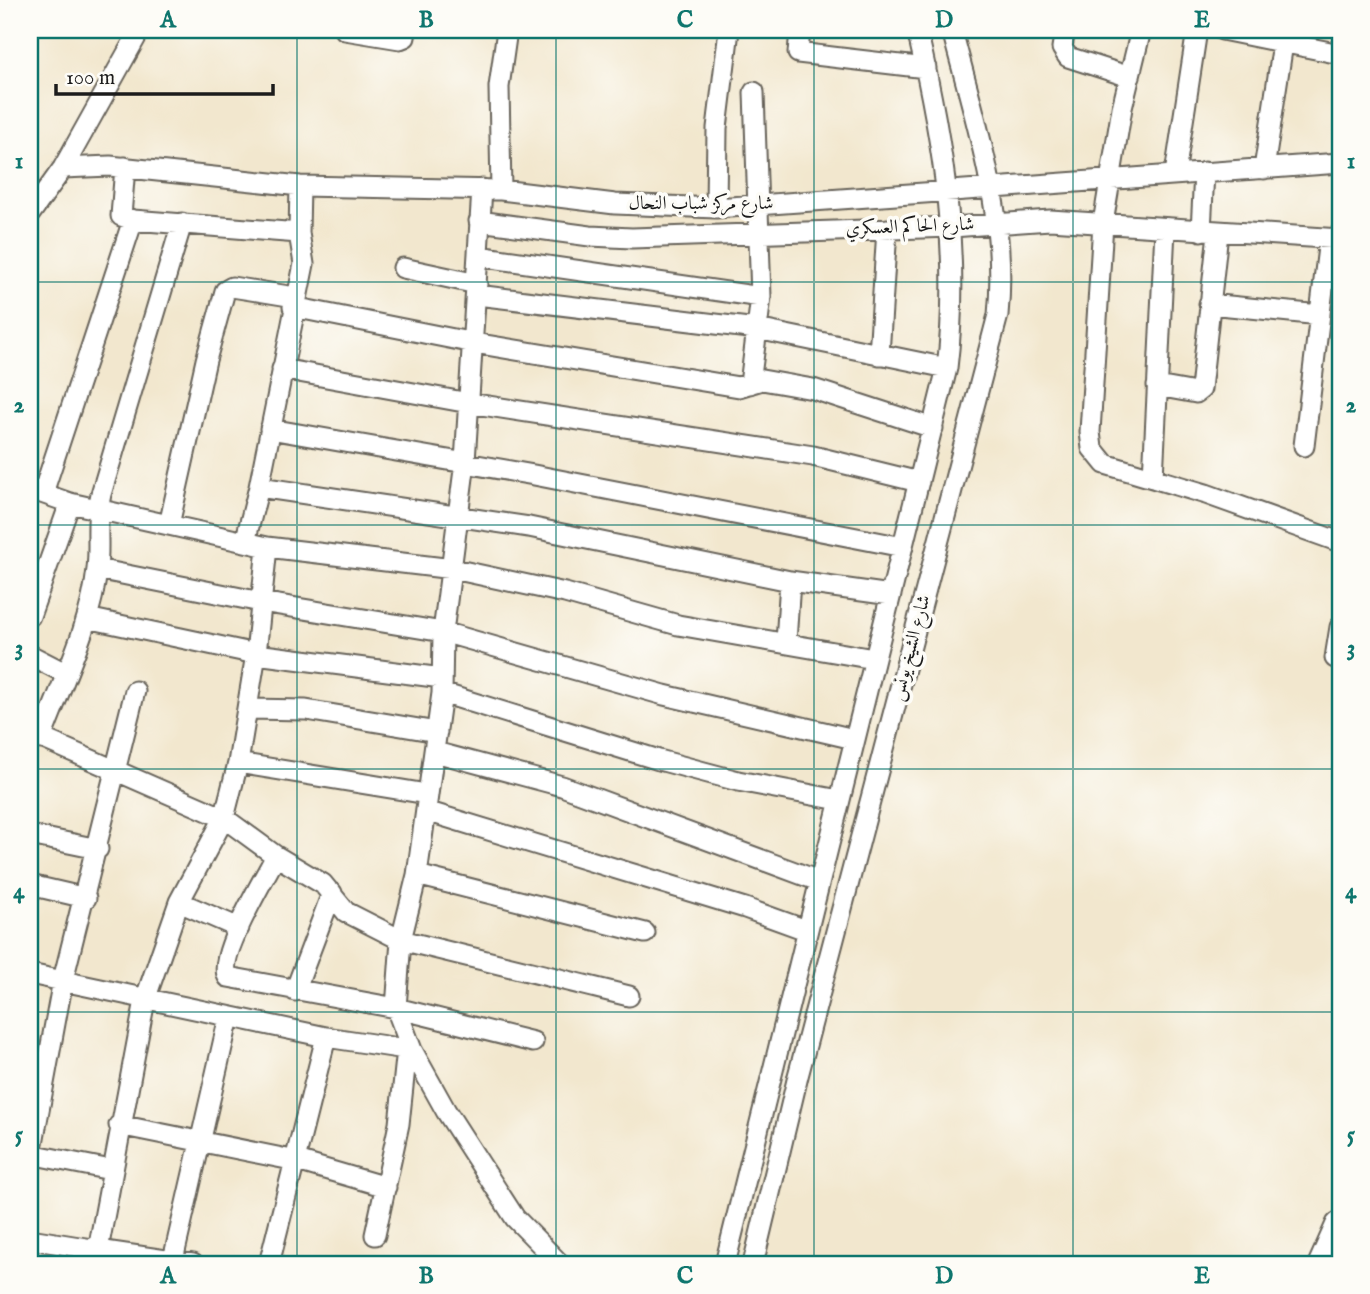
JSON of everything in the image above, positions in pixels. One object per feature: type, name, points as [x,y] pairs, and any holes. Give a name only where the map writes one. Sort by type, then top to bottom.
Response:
[{"type":"highway","points":[[1323,1264],[1340,1226]]},
{"type":"street","points":[[30,215],[63,168],[140,30]]},
{"type":"street","points":[[345,30],[400,39],[405,37],[406,30]]},
{"type":"street","points":[[507,30],[499,87],[491,189],[479,221],[465,462],[460,517],[443,632],[442,685],[435,752],[417,875],[401,940],[396,1008],[410,1050],[446,1111],[515,1218],[560,1264]]},
{"type":"street","points":[[716,208],[717,128],[729,30]]},
{"type":"street","points":[[800,30],[798,53],[926,68]]},
{"type":"street","name":"شارع الشيخ يونس","points":[[725,1264],[947,368],[954,291],[951,227],[926,68],[917,30]]},
{"type":"street","name":"شارع الشيخ يونس","points":[[753,1264],[840,915],[990,348],[1001,281],[999,222],[992,186],[952,30]]},
{"type":"street","points":[[1065,30],[1062,48],[1068,57],[1130,76]]},
{"type":"street","points":[[1141,30],[1103,223],[1090,432],[1092,449],[1105,464],[1340,542]]},
{"type":"street","points":[[1175,174],[1196,30]]},
{"type":"street","points":[[1222,30],[1284,37],[1340,54]]},
{"type":"street","points":[[1264,169],[1284,37]]},
{"type":"street","points":[[750,384],[761,298],[754,92]]},
{"type":"street","name":"شارع مركز شباب النحال","points":[[63,168],[94,165],[125,167],[300,186],[491,189],[615,204],[716,208],[1340,163]]},
{"type":"street","points":[[125,167],[121,216],[133,220],[299,233]]},
{"type":"street","points":[[1157,386],[1196,393],[1201,389],[1209,304],[1210,232],[1204,172]]},
{"type":"street","points":[[245,542],[259,487],[294,302],[304,264],[299,233],[300,186]]},
{"type":"street","points":[[133,220],[36,491],[70,503],[98,507],[267,547],[453,569],[565,593],[678,625],[874,659]]},
{"type":"street","name":"شارع الحاكم العسكري","points":[[479,221],[632,238],[951,227],[1050,220],[1335,239]]},
{"type":"street","points":[[182,223],[98,507],[95,523],[97,569],[87,618],[36,736],[224,818],[275,856],[323,884],[346,912],[401,940],[629,996]]},
{"type":"street","points":[[879,355],[887,229]]},
{"type":"street","points":[[1153,478],[1165,229]]},
{"type":"street","points":[[1304,446],[1320,315],[1335,239]]},
{"type":"street","points":[[478,256],[761,298]]},
{"type":"street","points":[[403,268],[477,290],[757,329],[947,368]]},
{"type":"street","points":[[169,525],[206,360],[225,291],[232,287],[474,343],[739,387],[762,380],[813,390],[933,428]]},
{"type":"street","points":[[1209,304],[1320,315]]},
{"type":"street","points":[[282,369],[469,403],[813,456],[919,482]]},
{"type":"street","points":[[270,429],[465,462],[903,547]]},
{"type":"street","points":[[259,487],[529,527],[790,581],[891,595]]},
{"type":"street","points":[[30,616],[70,503]]},
{"type":"street","points":[[98,1250],[119,1125],[145,1000],[179,902],[224,818],[239,763],[256,654],[267,547]]},
{"type":"street","points":[[97,569],[261,602],[443,632],[664,695],[854,739]]},
{"type":"street","points":[[786,642],[790,581]]},
{"type":"street","points":[[87,618],[256,654],[442,685],[659,760],[738,781],[839,800]]},
{"type":"street","points":[[1335,657],[1340,627]]},
{"type":"street","points":[[30,655],[65,673]]},
{"type":"street","points":[[111,1170],[31,1154],[63,980],[86,898],[135,691]]},
{"type":"street","points":[[248,709],[306,710],[437,732]]},
{"type":"street","points":[[435,752],[562,786],[819,881]]},
{"type":"street","points":[[239,763],[426,803],[806,930]]},
{"type":"street","points":[[30,835],[98,849]]},
{"type":"street","points":[[275,856],[239,928],[225,970],[228,977],[396,1008],[533,1042]]},
{"type":"street","points":[[417,875],[645,933]]},
{"type":"street","points":[[30,885],[86,898]]},
{"type":"street","points":[[295,991],[332,893]]},
{"type":"street","points":[[179,902],[239,928]]},
{"type":"street","points":[[812,906],[840,915]]},
{"type":"street","points":[[30,974],[326,1037],[410,1050]]},
{"type":"street","points":[[173,1260],[229,1017]]},
{"type":"street","points":[[269,1264],[326,1037]]},
{"type":"street","points":[[375,1235],[399,1125],[410,1050]]},
{"type":"street","points":[[119,1125],[200,1139],[297,1161],[386,1187]]},
{"type":"street","points":[[30,1239],[193,1264]]}]
